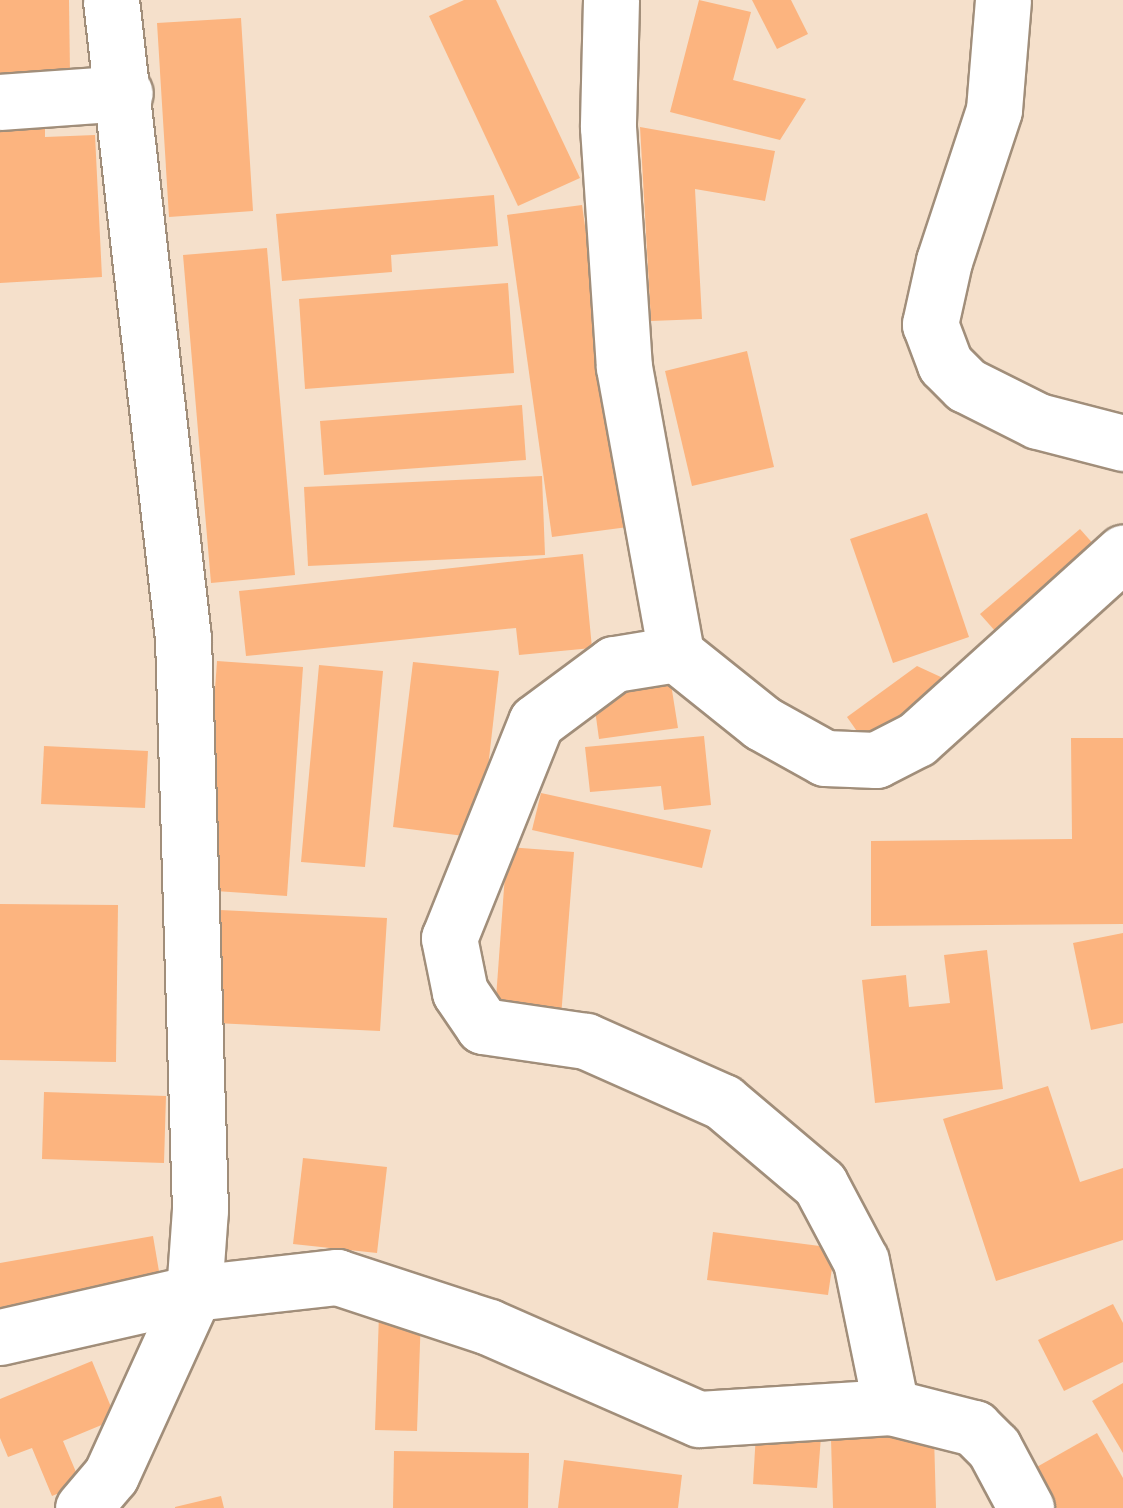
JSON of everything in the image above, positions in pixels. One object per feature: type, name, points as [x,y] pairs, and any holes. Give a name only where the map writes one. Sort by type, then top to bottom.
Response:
[{"type":"street","points":[[83,1508],[111,1475],[194,1293],[200,1210],[184,638],[126,93],[111,0]]},
{"type":"street","points":[[611,0],[608,127],[624,367],[676,654],[762,723],[825,758],[876,760],[917,739],[1123,553]]},
{"type":"street","points":[[1003,0],[994,110],[944,260],[930,324],[945,364],[966,385],[1038,421],[1123,443]]},
{"type":"street","points":[[0,102],[126,93]]},
{"type":"street","points":[[676,654],[614,664],[536,722],[448,938],[460,992],[483,1026],[586,1042],[723,1102],[820,1184],[861,1262],[891,1407]]},
{"type":"street","points":[[0,1337],[194,1293],[337,1277],[489,1327],[699,1419],[891,1407],[974,1428],[994,1448],[1026,1508]]},
{"type":"building","points":[[0,0],[69,0],[70,73],[0,74]]},
{"type":"building","points":[[464,0],[496,0],[580,178],[518,206],[429,16]]},
{"type":"building","points":[[699,0],[751,12],[733,80],[806,99],[780,140],[670,112]]},
{"type":"building","points":[[752,0],[791,0],[808,34],[777,49]]},
{"type":"building","points":[[241,18],[253,211],[169,217],[157,23]]},
{"type":"building","points":[[45,119],[45,137],[95,135],[102,277],[0,283],[0,121]]},
{"type":"building","points":[[640,127],[775,151],[765,201],[695,189],[702,319],[651,321]]},
{"type":"building","points":[[494,195],[498,246],[391,255],[392,272],[282,281],[276,214]]},
{"type":"building","points":[[582,205],[628,527],[552,537],[507,215]]},
{"type":"building","points":[[267,248],[295,575],[211,583],[183,255]]},
{"type":"building","points":[[508,283],[514,373],[305,389],[299,299]]},
{"type":"building","points":[[747,351],[774,467],[692,486],[665,371]]},
{"type":"building","points":[[522,405],[526,460],[324,475],[320,421]]},
{"type":"building","points":[[542,476],[545,555],[308,566],[304,487]]},
{"type":"building","points":[[927,513],[969,637],[893,663],[850,539]]},
{"type":"building","points":[[1080,529],[1104,556],[1004,641],[980,614]]},
{"type":"building","points":[[583,554],[592,648],[519,655],[516,628],[246,656],[239,591]]},
{"type":"building","points":[[217,661],[303,667],[287,896],[201,890]]},
{"type":"building","points":[[413,662],[499,671],[480,838],[393,827]]},
{"type":"building","points":[[319,665],[383,671],[365,867],[301,862]]},
{"type":"building","points":[[917,666],[956,684],[868,747],[847,717]]},
{"type":"building","points":[[671,684],[678,728],[599,739],[593,695]]},
{"type":"building","points":[[704,736],[711,805],[664,810],[661,786],[590,792],[585,747]]},
{"type":"building","points":[[1071,738],[1123,738],[1123,924],[871,926],[871,841],[1072,839]]},
{"type":"building","points":[[44,746],[148,751],[145,808],[41,804]]},
{"type":"building","points":[[541,793],[711,830],[702,868],[532,830]]},
{"type":"building","points":[[507,847],[574,852],[561,1017],[495,1012]]},
{"type":"building","points":[[0,904],[118,905],[116,1062],[0,1060]]},
{"type":"building","points":[[220,910],[387,918],[380,1031],[215,1023]]},
{"type":"building","points":[[1123,933],[1123,1023],[1091,1030],[1073,943]]},
{"type":"building","points":[[987,950],[1003,1089],[875,1103],[862,980],[906,975],[909,1007],[950,1003],[944,955]]},
{"type":"building","points":[[1048,1086],[1080,1182],[1123,1168],[1123,1240],[996,1281],[943,1119]]},
{"type":"building","points":[[44,1092],[166,1096],[164,1163],[42,1159]]},
{"type":"building","points":[[303,1158],[387,1167],[377,1253],[293,1244]]},
{"type":"building","points":[[713,1232],[835,1248],[828,1295],[707,1280]]},
{"type":"building","points":[[153,1236],[161,1283],[0,1311],[0,1263]]},
{"type":"building","points":[[1113,1304],[1123,1323],[1123,1362],[1064,1391],[1038,1340]]},
{"type":"building","points":[[379,1314],[421,1315],[417,1431],[375,1430]]},
{"type":"building","points":[[92,1361],[116,1419],[63,1441],[81,1484],[52,1496],[32,1448],[8,1457],[0,1438],[0,1399]]},
{"type":"building","points":[[1123,1383],[1123,1453],[1092,1401]]},
{"type":"building","points":[[756,1433],[821,1437],[817,1488],[753,1484]]},
{"type":"building","points":[[1097,1433],[1123,1478],[1123,1508],[1049,1508],[1019,1477]]},
{"type":"building","points":[[934,1435],[936,1508],[833,1508],[831,1439]]},
{"type":"building","points":[[394,1451],[529,1453],[528,1508],[393,1508]]},
{"type":"building","points":[[564,1460],[682,1475],[678,1508],[558,1508]]},
{"type":"building","points":[[221,1496],[224,1508],[175,1508],[175,1507]]}]
